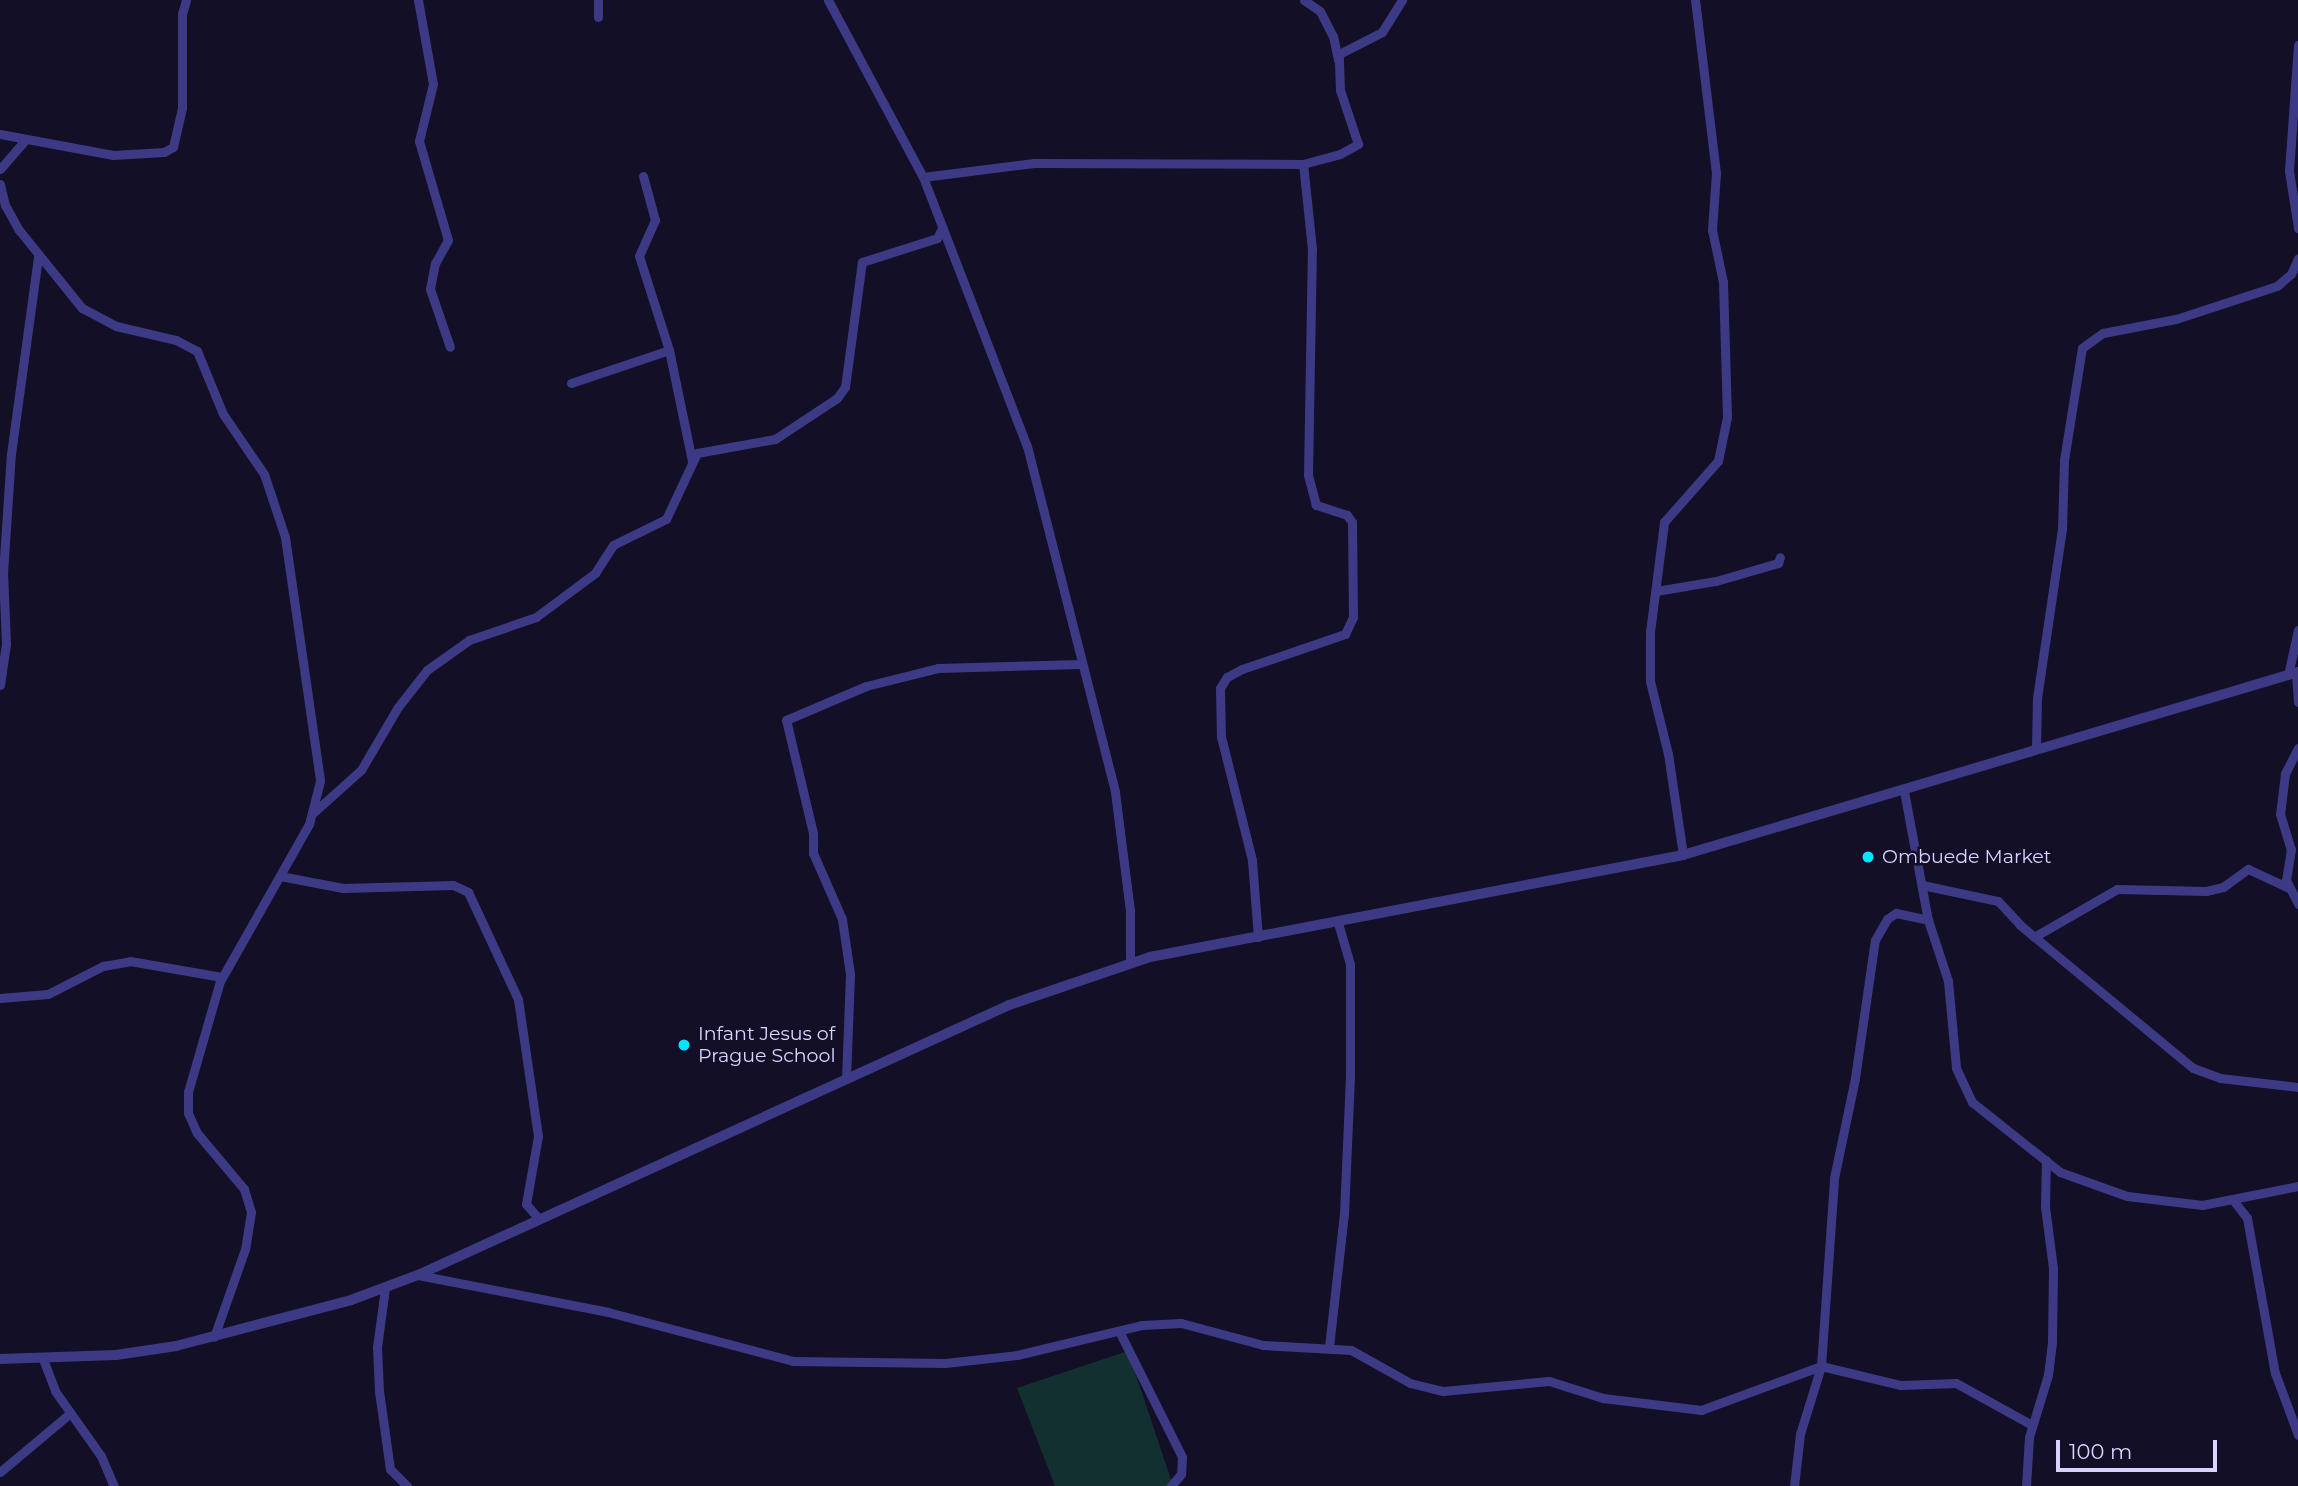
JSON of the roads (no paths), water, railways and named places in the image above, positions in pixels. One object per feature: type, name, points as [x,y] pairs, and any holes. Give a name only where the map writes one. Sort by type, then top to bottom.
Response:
[{"type":"street","points":[[0,134],[113,155],[164,152],[173,147],[181,108],[185,63],[182,14],[186,0]]},
{"type":"street","points":[[418,0],[433,84],[419,141],[448,240],[447,249],[435,263],[430,289],[450,347]]},
{"type":"street","points":[[597,0],[598,17]]},
{"type":"street","points":[[828,0],[923,177],[1027,446],[1080,664],[1102,732],[1115,792],[1130,910],[1130,963]]},
{"type":"street","points":[[923,177],[993,166],[1095,160],[1303,164],[1358,144],[1340,90],[1333,36],[1320,11],[1304,0]]},
{"type":"street","points":[[1338,62],[1343,49],[1382,32],[1402,0]]},
{"type":"street","points":[[1683,855],[1668,754],[1649,672],[1656,591],[1664,522],[1718,461],[1727,417],[1723,282],[1712,230],[1716,173],[1695,0]]},
{"type":"street","points":[[2298,45],[2290,171],[2298,228]]},
{"type":"street","points":[[0,169],[17,144],[26,140]]},
{"type":"street","points":[[1258,937],[1252,860],[1221,737],[1220,688],[1224,680],[1242,668],[1342,636],[1353,624],[1352,522],[1347,514],[1316,505],[1308,475],[1312,249],[1303,164]]},
{"type":"street","points":[[643,176],[655,220],[639,256],[669,350],[693,467]]},
{"type":"street","points":[[0,184],[11,218],[38,256],[86,312],[116,326],[176,340],[197,351],[223,414],[264,474],[285,537],[320,758],[313,813],[222,977],[191,1074],[187,1104],[197,1133],[247,1195],[251,1212],[245,1249],[214,1337]]},
{"type":"street","points":[[313,813],[344,790],[361,770],[398,707],[435,663],[469,640],[521,624],[550,608],[595,573],[613,545],[666,519],[703,449],[775,439],[841,394],[862,262],[937,238],[942,228]]},
{"type":"street","points":[[0,685],[6,645],[3,573],[11,454],[38,256]]},
{"type":"street","points":[[2036,748],[2038,698],[2062,529],[2064,460],[2082,348],[2104,333],[2176,319],[2259,293],[2284,281],[2298,258]]},
{"type":"street","points":[[571,383],[669,350]]},
{"type":"street","points":[[1656,591],[1716,581],[1778,563],[1780,557]]},
{"type":"street","points":[[2298,630],[2294,673],[2298,702]]},
{"type":"street","points":[[846,1079],[850,974],[842,919],[813,853],[813,833],[786,720],[866,686],[939,668],[1080,664]]},
{"type":"street","points":[[0,1359],[116,1355],[214,1337],[311,1313],[385,1288],[1063,983],[1130,963],[1338,923],[1541,879],[1683,855],[2294,673]]},
{"type":"street","points":[[2298,748],[2284,774],[2280,799],[2281,823],[2291,849],[2289,888],[2298,904]]},
{"type":"street","points":[[1904,791],[1928,920],[1948,981],[1952,1044],[1963,1088],[1977,1107],[2076,1180],[2127,1196],[2203,1205],[2226,1198],[2236,1200],[2298,1186]]},
{"type":"street","points":[[2034,937],[2117,890],[2206,891],[2223,887],[2248,869],[2289,888]]},
{"type":"street","points":[[280,876],[344,888],[453,885],[468,892],[518,999],[538,1136],[526,1204],[539,1219]]},
{"type":"street","points":[[1922,885],[1998,901],[2034,937],[2193,1068],[2221,1078],[2298,1087]]},
{"type":"street","points":[[1794,1486],[1800,1434],[1821,1366],[1834,1178],[1855,1077],[1875,940],[1887,919],[1896,913],[1928,920]]},
{"type":"street","points":[[1329,1347],[1344,1214],[1350,1074],[1350,964],[1338,923]]},
{"type":"street","points":[[0,998],[48,994],[103,966],[130,961],[222,977]]},
{"type":"street","points":[[2026,1486],[2032,1424],[2048,1376],[2052,1340],[2053,1268],[2045,1206],[2046,1160]]},
{"type":"street","points":[[2226,1198],[2239,1203],[2247,1218],[2275,1373],[2298,1435]]},
{"type":"street","points":[[418,1275],[607,1312],[793,1361],[945,1363],[1017,1355],[1119,1331],[1181,1323],[1263,1345],[1329,1347],[1359,1353],[1398,1378],[1433,1390],[1458,1392],[1549,1381],[1603,1398],[1681,1409],[1730,1402],[1821,1366],[1890,1383],[1956,1383],[2032,1424]]},
{"type":"street","points":[[385,1288],[377,1347],[379,1391],[390,1469],[407,1486]]},
{"type":"street","points":[[1119,1331],[1182,1457],[1181,1474],[1171,1486]]},
{"type":"street","points":[[43,1359],[69,1414],[101,1456],[114,1486]]},
{"type":"street","points":[[0,1472],[69,1414]]},
{"type":"place","name":"Ombuede Market","points":[[1868,857]]},
{"type":"place","name":"Infant Jesus of Prague School","points":[[684,1045]]}]
